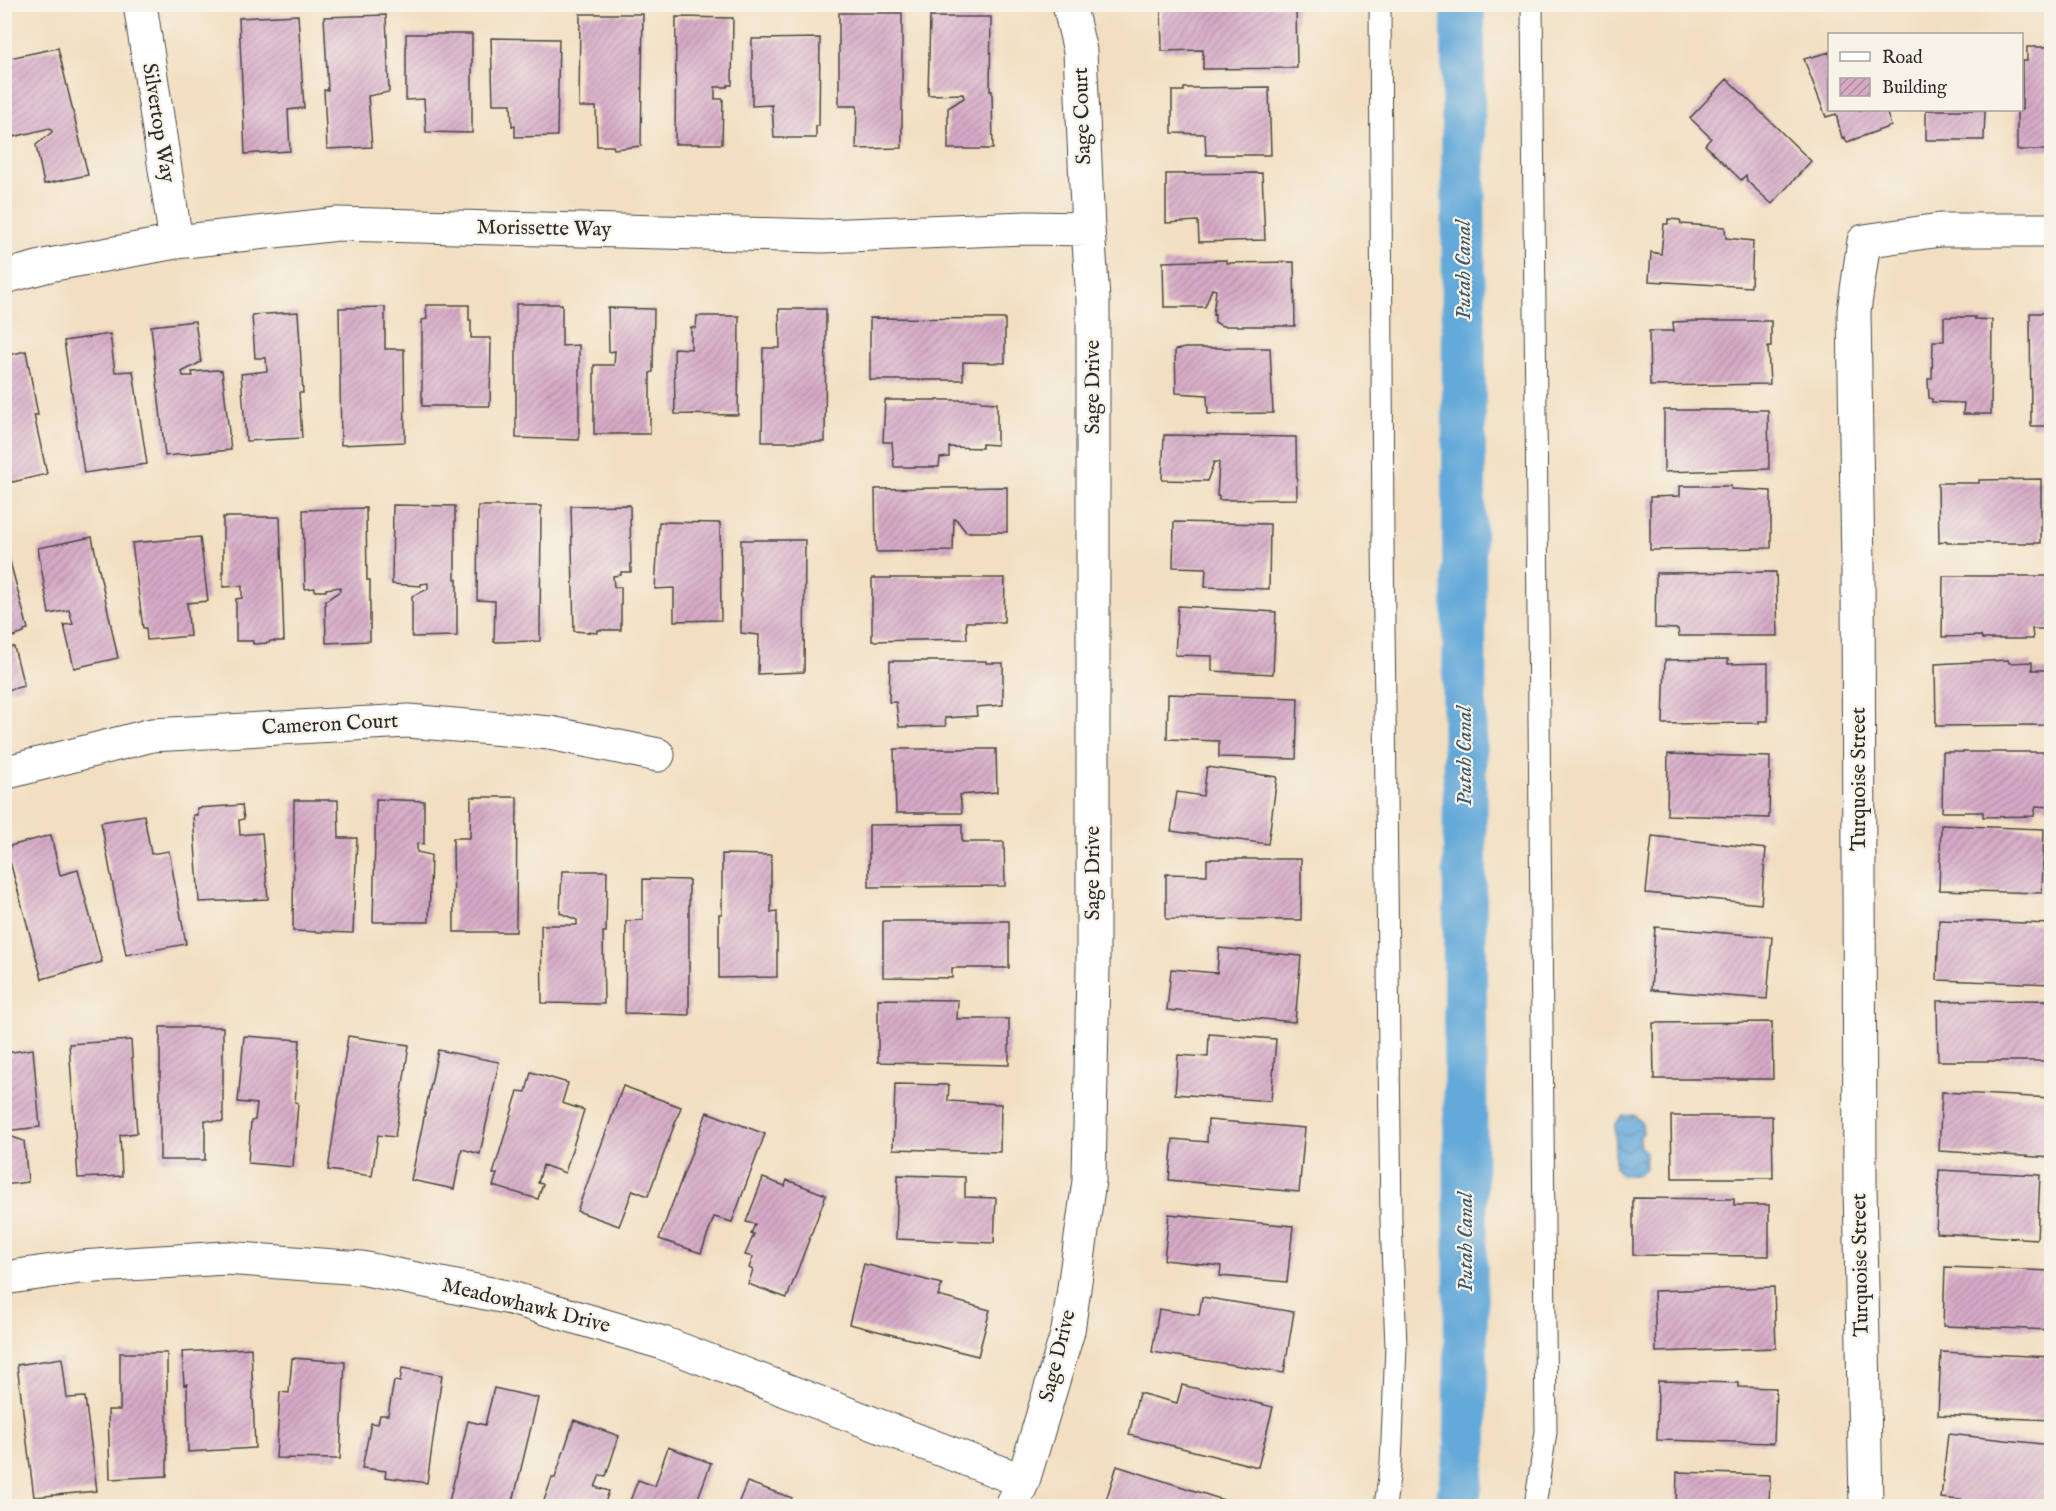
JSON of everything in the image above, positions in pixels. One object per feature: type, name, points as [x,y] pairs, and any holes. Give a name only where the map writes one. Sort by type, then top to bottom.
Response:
[{"type":"street","name":"Silvertop Way","points":[[140,4],[176,242]]},
{"type":"street","name":"Sage Court","points":[[1069,4],[1080,51],[1088,229]]},
{"type":"street","name":"Morissette Way","points":[[4,277],[49,265],[176,242],[338,224],[823,236],[1027,228],[1088,229]]},
{"type":"street","name":"Sage Drive","points":[[1018,1494],[1068,1331],[1089,1181],[1093,944],[1093,299],[1088,229]]},
{"type":"street","name":"Turquoise Street","points":[[1866,1506],[1860,1183],[1855,300],[1864,242],[1940,230],[2052,230]]},
{"type":"street","name":"Cameron Court","points":[[4,773],[152,735],[408,721],[550,733],[658,755]]},
{"type":"street","name":"Meadowhawk Drive","points":[[4,1278],[80,1267],[225,1258],[361,1268],[511,1298],[663,1344],[1018,1494]]},
{"type":"lane","points":[[1380,4],[1383,539],[1391,1221],[1396,1346],[1391,1463],[1385,1506]]},
{"type":"lane","points":[[1532,4],[1546,1420],[1535,1506]]},
{"type":"water","points":[[1634,1115],[1642,1123],[1643,1133],[1640,1136],[1640,1146],[1645,1152],[1646,1168],[1638,1175],[1621,1175],[1615,1168],[1615,1124],[1623,1116]]},
{"type":"building","points":[[1296,5],[1297,68],[1203,69],[1203,50],[1162,51],[1161,6]]},
{"type":"building","points":[[839,13],[902,13],[902,148],[856,149],[857,106],[839,106]]},
{"type":"building","points":[[580,14],[643,14],[641,146],[614,149],[613,146],[597,146],[596,107],[579,107]]},
{"type":"building","points":[[298,15],[304,108],[288,110],[290,151],[245,154],[239,18]]},
{"type":"building","points":[[386,15],[389,92],[368,96],[372,147],[327,149],[324,90],[328,90],[324,17]]},
{"type":"building","points":[[676,17],[733,18],[732,85],[715,87],[715,99],[723,99],[722,144],[675,144]]},
{"type":"building","points":[[930,17],[991,17],[990,91],[992,91],[993,149],[948,149],[948,108],[964,98],[963,94],[928,95]]},
{"type":"building","points":[[406,34],[472,34],[472,133],[426,132],[424,99],[406,100]]},
{"type":"building","points":[[491,38],[559,39],[557,136],[515,137],[511,104],[493,104]]},
{"type":"building","points":[[820,38],[819,126],[816,126],[816,138],[774,138],[772,105],[752,106],[752,39]]},
{"type":"building","points":[[2027,47],[2052,47],[2052,150],[2017,150],[2017,111],[2023,111],[2023,61],[2027,61]]},
{"type":"building","points":[[58,48],[88,175],[44,184],[36,145],[52,132],[50,128],[13,137],[4,96],[4,59]]},
{"type":"building","points":[[1828,53],[1828,111],[1886,111],[1891,126],[1847,142],[1844,137],[1842,138],[1836,114],[1826,117],[1804,59]]},
{"type":"building","points":[[1727,79],[1811,161],[1772,204],[1747,181],[1746,175],[1741,180],[1705,145],[1711,138],[1690,118]]},
{"type":"building","points":[[1269,87],[1271,155],[1206,155],[1205,134],[1172,133],[1172,91],[1184,91],[1184,88]]},
{"type":"building","points":[[1926,111],[1985,111],[1984,140],[1926,140]]},
{"type":"building","points":[[1262,173],[1265,240],[1199,242],[1198,221],[1166,223],[1166,174]]},
{"type":"building","points":[[1668,219],[1680,220],[1681,224],[1725,227],[1726,238],[1753,241],[1751,287],[1649,281],[1651,252],[1661,254],[1664,224],[1668,224]]},
{"type":"building","points":[[1226,260],[1226,263],[1294,262],[1295,326],[1222,326],[1215,322],[1215,314],[1213,315],[1216,290],[1212,289],[1205,307],[1164,307],[1163,262]]},
{"type":"building","points":[[516,304],[562,304],[562,346],[579,345],[579,440],[516,438]]},
{"type":"building","points":[[426,305],[469,305],[471,338],[491,338],[490,406],[422,406],[422,320],[427,319]]},
{"type":"building","points":[[385,307],[385,349],[404,349],[405,442],[341,445],[339,308]]},
{"type":"building","points":[[608,308],[654,309],[653,372],[650,373],[650,434],[594,434],[594,365],[614,365],[615,351],[609,352]]},
{"type":"building","points":[[779,309],[826,309],[825,442],[762,442],[763,348],[780,348]]},
{"type":"building","points":[[298,312],[303,393],[299,393],[302,438],[246,441],[241,374],[267,371],[266,358],[255,358],[252,315]]},
{"type":"building","points":[[2030,313],[2052,313],[2052,426],[2031,426]]},
{"type":"building","points":[[697,316],[739,316],[738,415],[675,414],[674,348],[691,349],[691,327],[696,328]]},
{"type":"building","points":[[1944,317],[1975,317],[1975,319],[1992,320],[1991,414],[1963,414],[1964,403],[1932,402],[1929,398],[1928,379],[1932,378],[1933,341],[1944,341]]},
{"type":"building","points":[[870,318],[1005,319],[1005,363],[963,362],[963,380],[870,380]]},
{"type":"building","points":[[195,321],[201,362],[182,372],[183,376],[193,376],[192,372],[222,371],[231,450],[165,456],[151,326]]},
{"type":"building","points":[[1771,321],[1771,347],[1768,347],[1770,384],[1650,386],[1649,331],[1674,331],[1673,322]]},
{"type":"building","points":[[110,334],[115,372],[133,371],[147,464],[84,473],[64,341]]},
{"type":"building","points":[[1270,348],[1273,413],[1208,414],[1207,395],[1176,393],[1175,350]]},
{"type":"building","points":[[26,351],[38,415],[34,415],[47,474],[4,484],[4,356]]},
{"type":"building","points":[[885,400],[980,400],[997,403],[997,445],[982,444],[982,448],[949,447],[949,457],[940,458],[939,467],[894,467],[892,442],[883,442]]},
{"type":"building","points":[[1664,410],[1768,410],[1769,469],[1664,472]]},
{"type":"building","points":[[1164,435],[1296,437],[1297,499],[1219,500],[1217,496],[1219,462],[1214,462],[1207,481],[1162,480]]},
{"type":"building","points":[[2041,479],[2041,543],[1947,543],[1947,541],[1939,543],[1938,483]]},
{"type":"building","points":[[1680,486],[1731,486],[1731,489],[1771,491],[1771,548],[1650,550],[1650,497],[1680,496]]},
{"type":"building","points":[[1007,487],[1007,532],[966,532],[954,519],[953,551],[876,552],[875,489]]},
{"type":"building","points":[[393,505],[455,506],[457,636],[412,637],[412,596],[428,589],[428,583],[421,584],[421,586],[392,584]]},
{"type":"building","points":[[630,505],[631,572],[621,572],[621,575],[613,576],[614,587],[621,587],[621,630],[598,630],[598,633],[574,631],[571,506]]},
{"type":"building","points":[[478,506],[541,506],[540,641],[494,642],[495,601],[477,600]]},
{"type":"building","points":[[366,508],[367,580],[370,580],[370,641],[326,643],[325,601],[340,591],[340,587],[326,589],[326,591],[315,591],[315,588],[305,589],[303,510]]},
{"type":"building","points":[[223,517],[280,517],[284,641],[253,644],[253,641],[236,641],[236,599],[242,598],[242,586],[223,587]]},
{"type":"building","points":[[659,522],[720,523],[721,620],[674,621],[674,588],[655,589]]},
{"type":"building","points":[[1174,522],[1270,524],[1269,589],[1205,587],[1206,568],[1173,567]]},
{"type":"building","points":[[92,537],[118,658],[74,668],[64,625],[73,624],[69,610],[49,614],[38,548]]},
{"type":"building","points":[[200,537],[208,601],[187,603],[190,636],[147,640],[146,628],[143,628],[132,543]]},
{"type":"building","points":[[741,540],[805,540],[804,672],[758,674],[759,635],[741,633]]},
{"type":"building","points":[[8,554],[28,629],[24,630],[24,633],[4,638],[4,555]]},
{"type":"building","points":[[1776,572],[1778,636],[1679,636],[1678,629],[1655,628],[1656,573]]},
{"type":"building","points":[[1943,576],[2052,576],[2052,629],[2032,629],[2033,639],[1982,639],[1981,636],[1942,637]]},
{"type":"building","points":[[872,578],[1005,578],[1004,622],[966,622],[967,639],[872,641]]},
{"type":"building","points":[[1178,606],[1276,612],[1273,674],[1212,671],[1212,656],[1175,655]]},
{"type":"building","points":[[4,646],[14,647],[24,686],[4,691]]},
{"type":"building","points":[[1728,659],[1728,664],[1768,663],[1768,721],[1663,724],[1665,660]]},
{"type":"building","points":[[2008,660],[2009,663],[2032,662],[2032,670],[2052,670],[2052,725],[1936,726],[1935,664]]},
{"type":"building","points":[[890,661],[1003,663],[1003,705],[976,707],[977,716],[945,718],[946,726],[899,727],[896,702],[889,702]]},
{"type":"building","points":[[1168,694],[1298,698],[1296,759],[1219,757],[1219,741],[1167,739]]},
{"type":"building","points":[[894,749],[996,749],[997,792],[960,795],[962,813],[896,813]]},
{"type":"building","points":[[1943,752],[2052,752],[2052,807],[2036,806],[2034,816],[1983,817],[1983,812],[1942,812]]},
{"type":"building","points":[[1668,754],[1770,757],[1769,818],[1667,815]]},
{"type":"building","points":[[1207,767],[1277,777],[1268,844],[1171,831],[1177,792],[1203,796]]},
{"type":"building","points":[[471,797],[517,797],[516,932],[454,932],[453,838],[470,838]]},
{"type":"building","points":[[376,799],[424,801],[424,844],[417,843],[417,852],[431,855],[429,922],[373,922]]},
{"type":"building","points":[[294,800],[338,800],[339,838],[357,838],[353,933],[293,931]]},
{"type":"building","points":[[242,805],[244,819],[239,820],[240,835],[262,833],[268,899],[199,902],[193,815],[197,815],[197,808]]},
{"type":"building","points":[[144,815],[151,854],[169,851],[186,944],[126,955],[101,822]]},
{"type":"building","points":[[962,824],[962,842],[1004,842],[1005,886],[869,887],[869,825]]},
{"type":"building","points":[[1941,825],[2044,829],[2042,893],[1939,890]]},
{"type":"building","points":[[51,835],[60,875],[78,870],[102,962],[42,979],[6,847]]},
{"type":"building","points":[[1652,836],[1766,849],[1761,904],[1646,893]]},
{"type":"building","points":[[722,854],[771,855],[771,912],[777,911],[777,977],[719,978]]},
{"type":"building","points":[[1207,859],[1301,859],[1301,920],[1166,919],[1166,874],[1207,875]]},
{"type":"building","points":[[562,871],[607,871],[606,932],[603,932],[604,1004],[542,1003],[541,925],[577,925],[577,920],[560,913]]},
{"type":"building","points":[[643,879],[689,880],[689,1015],[625,1013],[626,921],[643,920]]},
{"type":"building","points":[[1939,920],[2052,924],[2052,984],[1937,980]]},
{"type":"building","points":[[883,921],[1009,921],[1009,968],[952,968],[952,978],[883,977]]},
{"type":"building","points":[[1655,927],[1772,937],[1767,999],[1651,990]]},
{"type":"building","points":[[1219,948],[1301,956],[1295,1022],[1167,1010],[1171,969],[1217,973]]},
{"type":"building","points":[[4,962],[12,986],[4,988]]},
{"type":"building","points":[[878,999],[958,1000],[957,1019],[1009,1019],[1009,1065],[878,1062]]},
{"type":"building","points":[[2052,1000],[2052,1061],[1938,1061],[1937,1001]]},
{"type":"building","points":[[1772,1022],[1773,1079],[1654,1079],[1653,1023]]},
{"type":"building","points":[[160,1027],[223,1027],[223,1122],[205,1120],[205,1160],[160,1160]]},
{"type":"building","points":[[1209,1034],[1276,1039],[1271,1101],[1175,1094],[1178,1055],[1208,1057]]},
{"type":"building","points":[[244,1036],[300,1040],[293,1167],[248,1163],[251,1121],[255,1120],[257,1104],[238,1102]]},
{"type":"building","points":[[348,1036],[409,1045],[395,1137],[378,1135],[372,1176],[328,1170]]},
{"type":"building","points":[[131,1040],[137,1133],[120,1135],[122,1176],[78,1178],[69,1044]]},
{"type":"building","points":[[33,1049],[40,1127],[5,1131],[5,1053]]},
{"type":"building","points":[[438,1050],[499,1062],[480,1154],[462,1149],[454,1189],[411,1180]]},
{"type":"building","points":[[531,1072],[568,1083],[562,1103],[584,1110],[565,1173],[543,1165],[538,1183],[543,1184],[538,1199],[493,1186],[497,1174],[493,1174],[518,1091],[526,1092]]},
{"type":"building","points":[[895,1084],[949,1085],[948,1101],[1001,1104],[1000,1152],[893,1149]]},
{"type":"building","points":[[623,1086],[681,1107],[648,1196],[633,1190],[619,1226],[577,1211]]},
{"type":"building","points":[[1942,1092],[2052,1098],[2052,1158],[1939,1151]]},
{"type":"building","points":[[707,1112],[765,1134],[732,1222],[714,1217],[701,1253],[659,1239]]},
{"type":"building","points":[[1671,1116],[1772,1116],[1773,1178],[1672,1178]]},
{"type":"building","points":[[1208,1120],[1305,1128],[1299,1192],[1169,1180],[1173,1139],[1207,1142]]},
{"type":"building","points":[[4,1134],[24,1141],[28,1182],[4,1185]]},
{"type":"building","points":[[1939,1170],[2040,1175],[2037,1239],[1936,1233]]},
{"type":"building","points":[[898,1175],[965,1177],[965,1197],[996,1198],[994,1243],[896,1239]]},
{"type":"building","points":[[763,1178],[785,1186],[787,1180],[826,1195],[787,1298],[748,1284],[753,1270],[749,1268],[753,1257],[745,1255],[754,1234],[751,1234],[755,1224],[746,1222]]},
{"type":"building","points":[[1633,1198],[1734,1199],[1734,1205],[1769,1205],[1769,1256],[1633,1255]]},
{"type":"building","points":[[1169,1214],[1293,1226],[1287,1282],[1220,1276],[1221,1266],[1164,1260]]},
{"type":"building","points":[[864,1264],[942,1284],[938,1296],[990,1310],[978,1356],[849,1324]]},
{"type":"building","points":[[1945,1267],[2052,1271],[2052,1330],[1943,1326]]},
{"type":"building","points":[[1774,1287],[1776,1348],[1656,1352],[1654,1291]]},
{"type":"building","points":[[1202,1297],[1294,1312],[1284,1373],[1152,1352],[1159,1309],[1199,1315]]},
{"type":"building","points":[[251,1348],[255,1448],[188,1452],[187,1384],[184,1385],[182,1352]]},
{"type":"building","points":[[1941,1352],[2052,1357],[2052,1420],[1938,1415]]},
{"type":"building","points":[[120,1353],[167,1353],[167,1476],[110,1479],[108,1410],[120,1410]]},
{"type":"building","points":[[62,1358],[67,1398],[85,1397],[97,1491],[34,1497],[17,1365]]},
{"type":"building","points":[[292,1358],[345,1362],[340,1459],[276,1458],[280,1392],[289,1393]]},
{"type":"building","points":[[402,1368],[442,1375],[427,1483],[385,1477],[386,1471],[362,1468],[371,1423],[378,1424],[380,1415],[388,1415],[394,1381],[400,1382]]},
{"type":"building","points":[[1658,1381],[1739,1383],[1739,1387],[1776,1388],[1774,1443],[1657,1440]]},
{"type":"building","points":[[1182,1385],[1273,1407],[1258,1467],[1129,1435],[1139,1393],[1177,1403]]},
{"type":"building","points":[[494,1388],[538,1398],[512,1506],[448,1506],[468,1421],[485,1425]]},
{"type":"building","points":[[574,1420],[619,1436],[606,1476],[600,1475],[595,1487],[609,1491],[604,1506],[542,1506],[552,1478],[555,1478]]},
{"type":"building","points":[[1948,1434],[2052,1445],[2050,1506],[2019,1506],[1941,1498]]},
{"type":"building","points":[[668,1447],[711,1463],[695,1506],[628,1506],[638,1480],[655,1486]]},
{"type":"building","points":[[1117,1466],[1236,1504],[1235,1506],[1104,1506]]},
{"type":"building","points":[[1677,1472],[1770,1475],[1769,1506],[1676,1506]]},
{"type":"building","points":[[747,1482],[792,1498],[789,1506],[737,1506]]},
{"type":"waterway","name":"Putah Canal","points":[[1457,1506],[1466,1448],[1463,4]]}]
